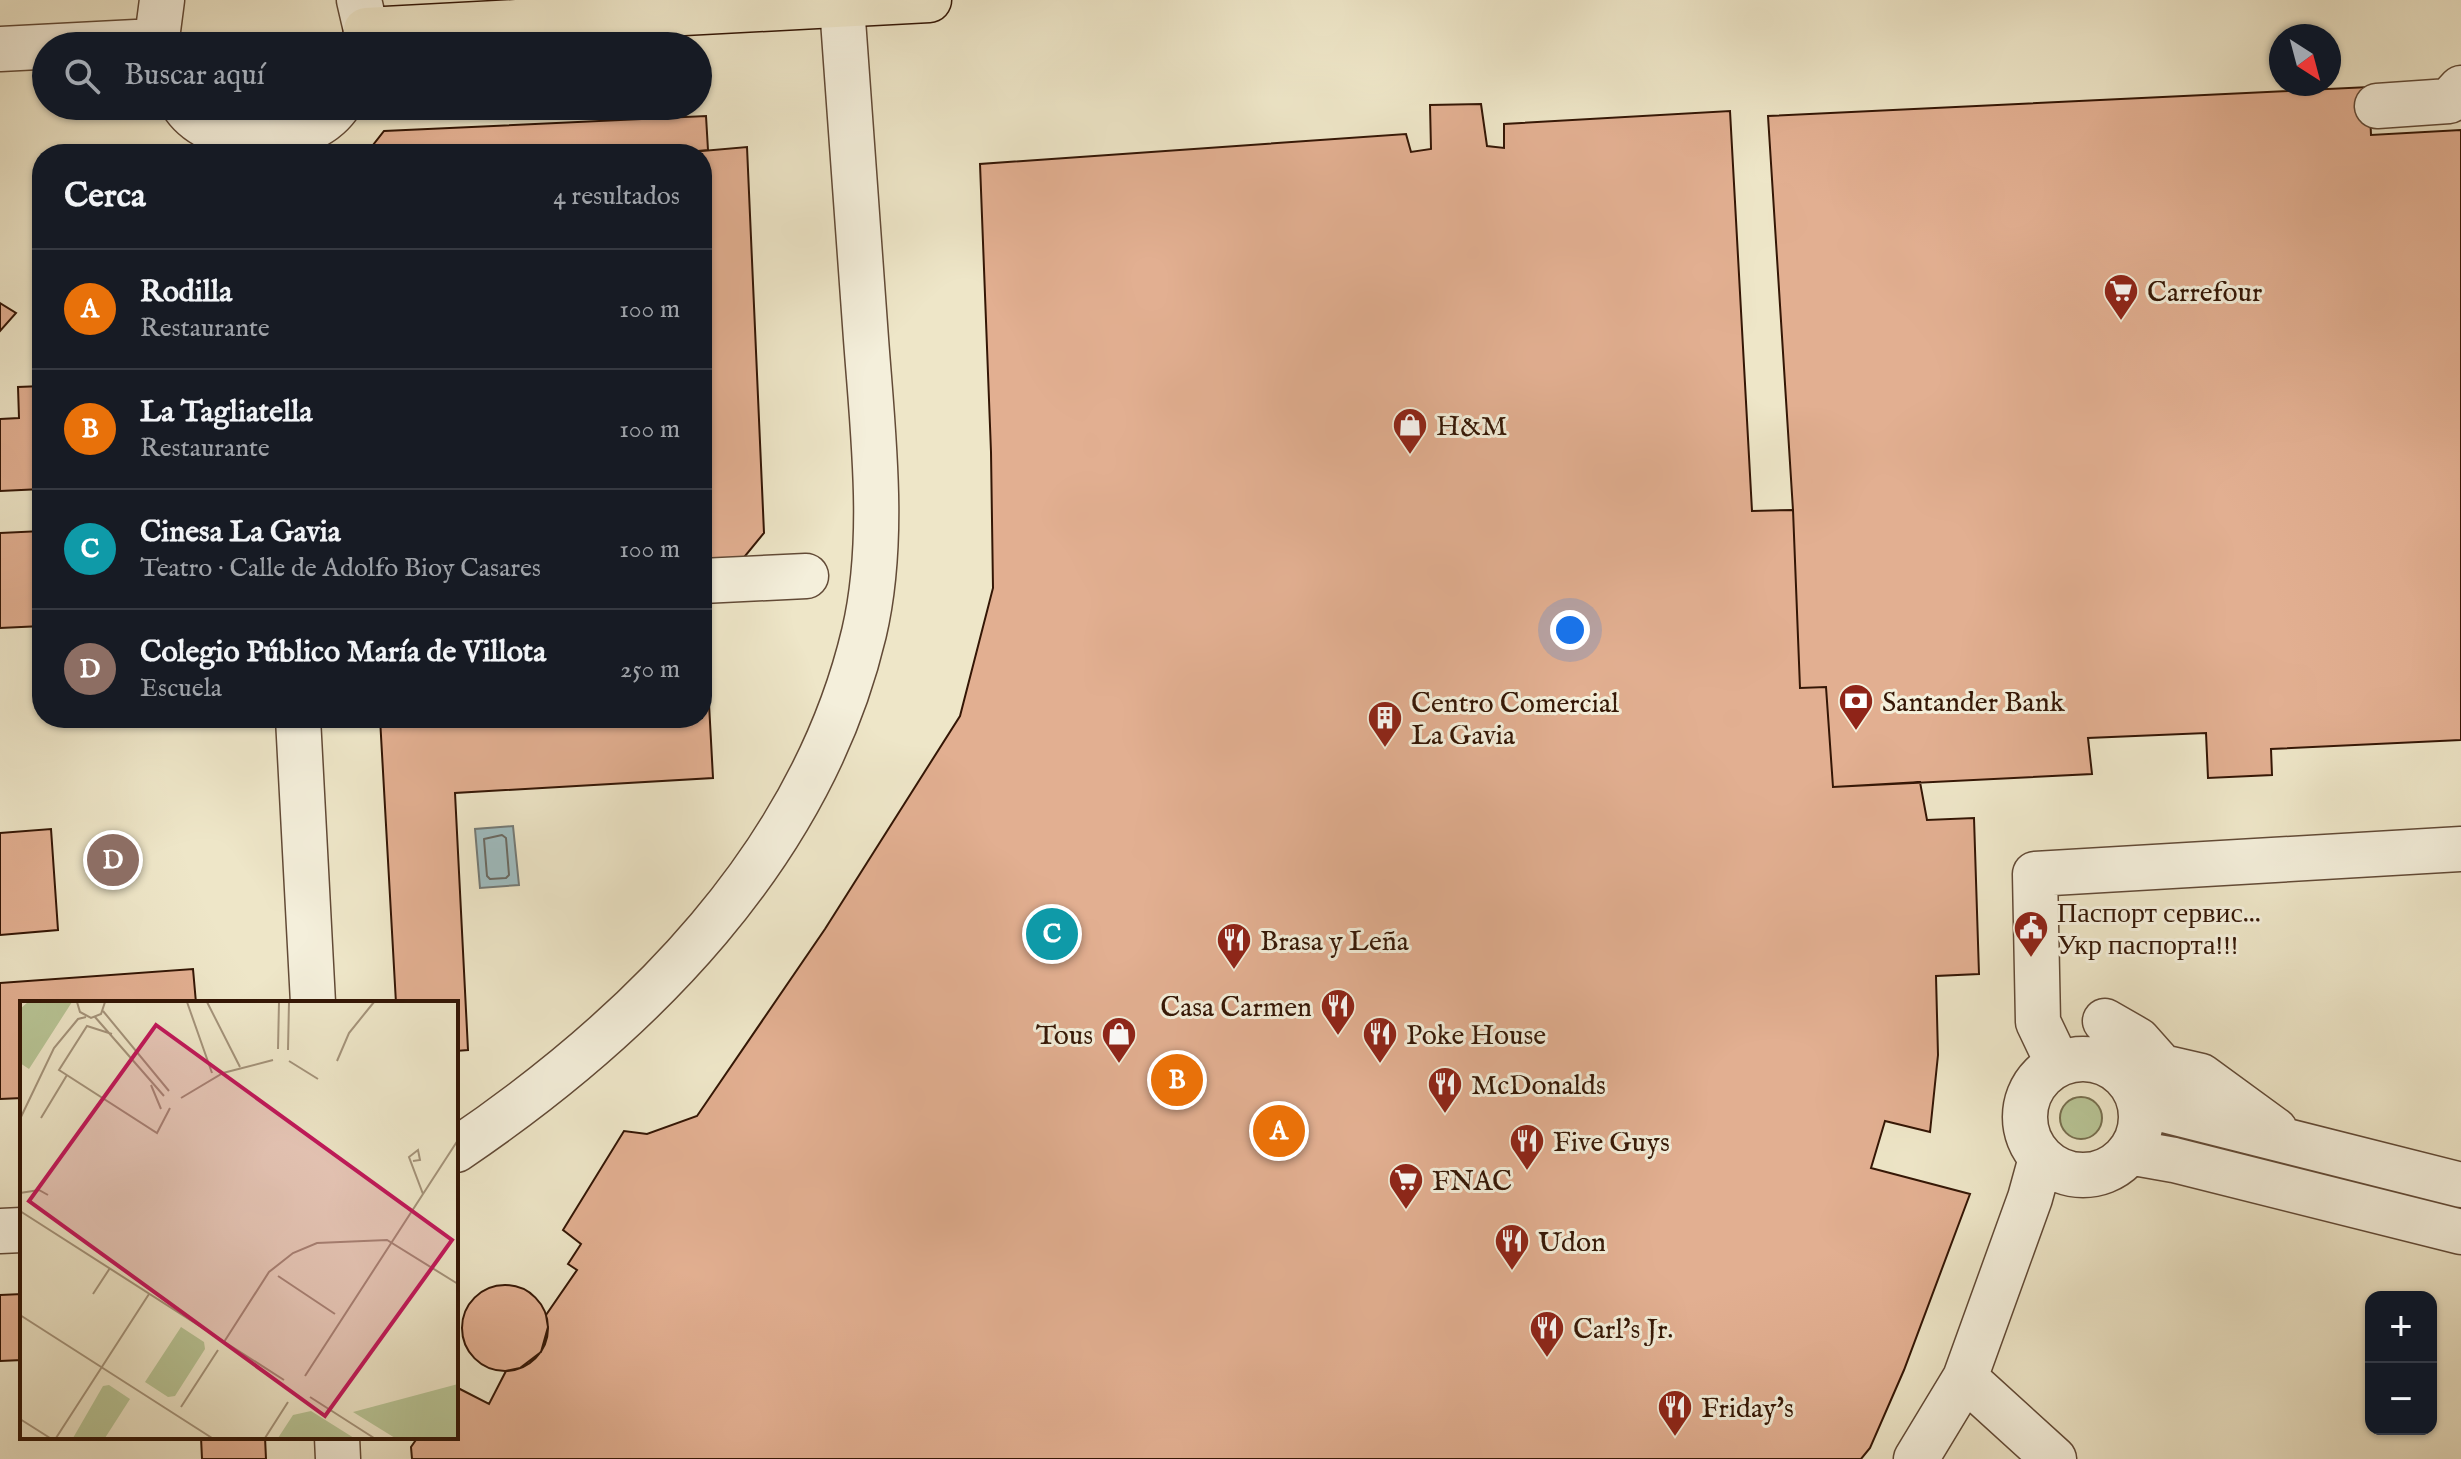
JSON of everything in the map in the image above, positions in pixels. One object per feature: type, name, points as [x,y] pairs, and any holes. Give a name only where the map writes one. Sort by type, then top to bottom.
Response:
[{"type":"main road","points":[[363,25],[929,0]]},
{"type":"street","points":[[458,1149],[519,1108],[614,1027],[671,971],[726,910],[782,829],[818,763],[849,682],[864,631],[874,563],[875,451],[842,6]]},
{"type":"street","points":[[134,32],[158,29]]},
{"type":"street","points":[[0,49],[32,45]]},
{"type":"street","points":[[2377,106],[2449,101],[2461,88]]},
{"type":"street","points":[[199,120],[227,136],[257,144]]},
{"type":"street","points":[[275,144],[303,132],[319,120]]},
{"type":"street","points":[[712,581],[806,576]]},
{"type":"street","points":[[299,728],[313,1001]]},
{"type":"street","points":[[2058,1064],[2038,1022],[2035,874],[2461,849]]},
{"type":"street","points":[[2105,1021],[2138,1040],[2162,1067],[2201,1076],[2291,1142]]},
{"type":"street","points":[[2075,1059],[2092,1059],[2108,1064],[2123,1074],[2140,1104],[2138,1137],[2129,1152],[2115,1165],[2096,1174],[2077,1175],[2058,1170],[2041,1158],[2030,1144],[2024,1125],[2025,1107],[2037,1082],[2058,1064],[2075,1059]]},
{"type":"street","points":[[2140,1104],[2461,1185]]},
{"type":"street","points":[[2129,1152],[2174,1160],[2461,1232]]},
{"type":"street","points":[[1916,1459],[1965,1378],[2030,1198],[2041,1158]]},
{"type":"street","points":[[0,1231],[20,1230]]},
{"type":"street","points":[[1965,1378],[2054,1459]]},
{"type":"street","points":[[1971,1420],[2016,1459]]},
{"type":"street","points":[[337,1439],[338,1459]]},
{"type":"green space","points":[[2081,1097],[2096,1103],[2102,1118],[2096,1133],[2081,1139],[2066,1133],[2060,1118],[2066,1103]]},
{"type":"water","points":[[513,826],[519,885],[480,888],[475,829]]},
{"type":"building","name":"Carrefour","points":[[2369,87],[2371,135],[2461,130],[2461,740],[2271,749],[2272,775],[2208,778],[2206,733],[2088,738],[2092,774],[1833,787],[1826,687],[1800,688],[1793,510],[1768,116],[2269,92],[2269,96],[2341,96],[2341,88]]},
{"type":"building","name":"Centro Comercial La Gavia","points":[[1481,104],[1487,146],[1504,148],[1504,124],[1730,111],[1752,511],[1793,510],[1800,688],[1826,687],[1833,787],[1920,782],[1927,820],[1974,818],[1979,974],[1936,976],[1938,1055],[1930,1132],[1885,1121],[1871,1168],[1970,1194],[1904,1370],[1870,1448],[1861,1459],[412,1459],[411,1447],[417,1439],[458,1439],[458,1388],[489,1404],[506,1371],[520,1368],[541,1352],[548,1327],[546,1315],[577,1270],[568,1264],[581,1244],[563,1230],[624,1131],[647,1134],[697,1116],[825,929],[960,716],[993,588],[980,164],[1406,134],[1411,152],[1431,149],[1430,105]]},
{"type":"building","points":[[620,120],[706,120],[708,144],[374,144],[384,131]]},
{"type":"building","points":[[747,147],[764,533],[741,561],[712,562],[712,150]]},
{"type":"building","points":[[0,303],[16,313],[0,331]]},
{"type":"building","points":[[32,386],[32,489],[0,491],[0,419],[19,418],[18,387]]},
{"type":"building","points":[[32,531],[32,626],[0,628],[0,533]]},
{"type":"building","points":[[381,728],[710,728],[713,778],[455,793],[468,1050],[458,1051],[458,1001],[396,1001]]},
{"type":"building","points":[[51,829],[58,930],[0,935],[0,833]]},
{"type":"building","points":[[193,969],[196,1001],[20,1001],[20,1098],[0,1099],[0,983]]},
{"type":"building","points":[[505,1285],[521,1289],[535,1298],[544,1312],[548,1328],[544,1344],[535,1358],[521,1367],[505,1371],[489,1367],[475,1358],[466,1344],[462,1328],[466,1312],[475,1298],[489,1289]]},
{"type":"building","points":[[20,1294],[20,1360],[0,1361],[0,1295]]},
{"type":"building","points":[[201,1439],[265,1439],[266,1459],[202,1459]]},
{"type":"place","name":"Carrefour","points":[[2121,322]]},
{"type":"place","name":"H&M","points":[[1410,456]]},
{"type":"place","name":"Santander Bank","points":[[1856,732]]},
{"type":"place","name":"Centro Comercial La Gavia","points":[[1385,749]]},
{"type":"place","name":"Colegio Público María de Villota","points":[[113,860]]},
{"type":"place","name":"Cinesa La Gavia","points":[[1052,934]]},
{"type":"place","name":"Паспорт сервис... Укр паспорта!!!","points":[[2031,959]]},
{"type":"place","name":"Brasa y Leña","points":[[1234,971]]},
{"type":"place","name":"Casa Carmen","points":[[1338,1037]]},
{"type":"place","name":"Tous","points":[[1119,1065]]},
{"type":"place","name":"Poke House","points":[[1380,1065]]},
{"type":"place","name":"La Tagliatella","points":[[1177,1080]]},
{"type":"place","name":"McDonalds","points":[[1445,1115]]},
{"type":"place","name":"Rodilla","points":[[1279,1131]]},
{"type":"place","name":"Five Guys","points":[[1527,1172]]},
{"type":"place","name":"FNAC","points":[[1406,1211]]},
{"type":"place","name":"Udon","points":[[1512,1272]]},
{"type":"place","name":"Carl's Jr.","points":[[1547,1359]]},
{"type":"place","name":"Friday's","points":[[1675,1438]]}]
